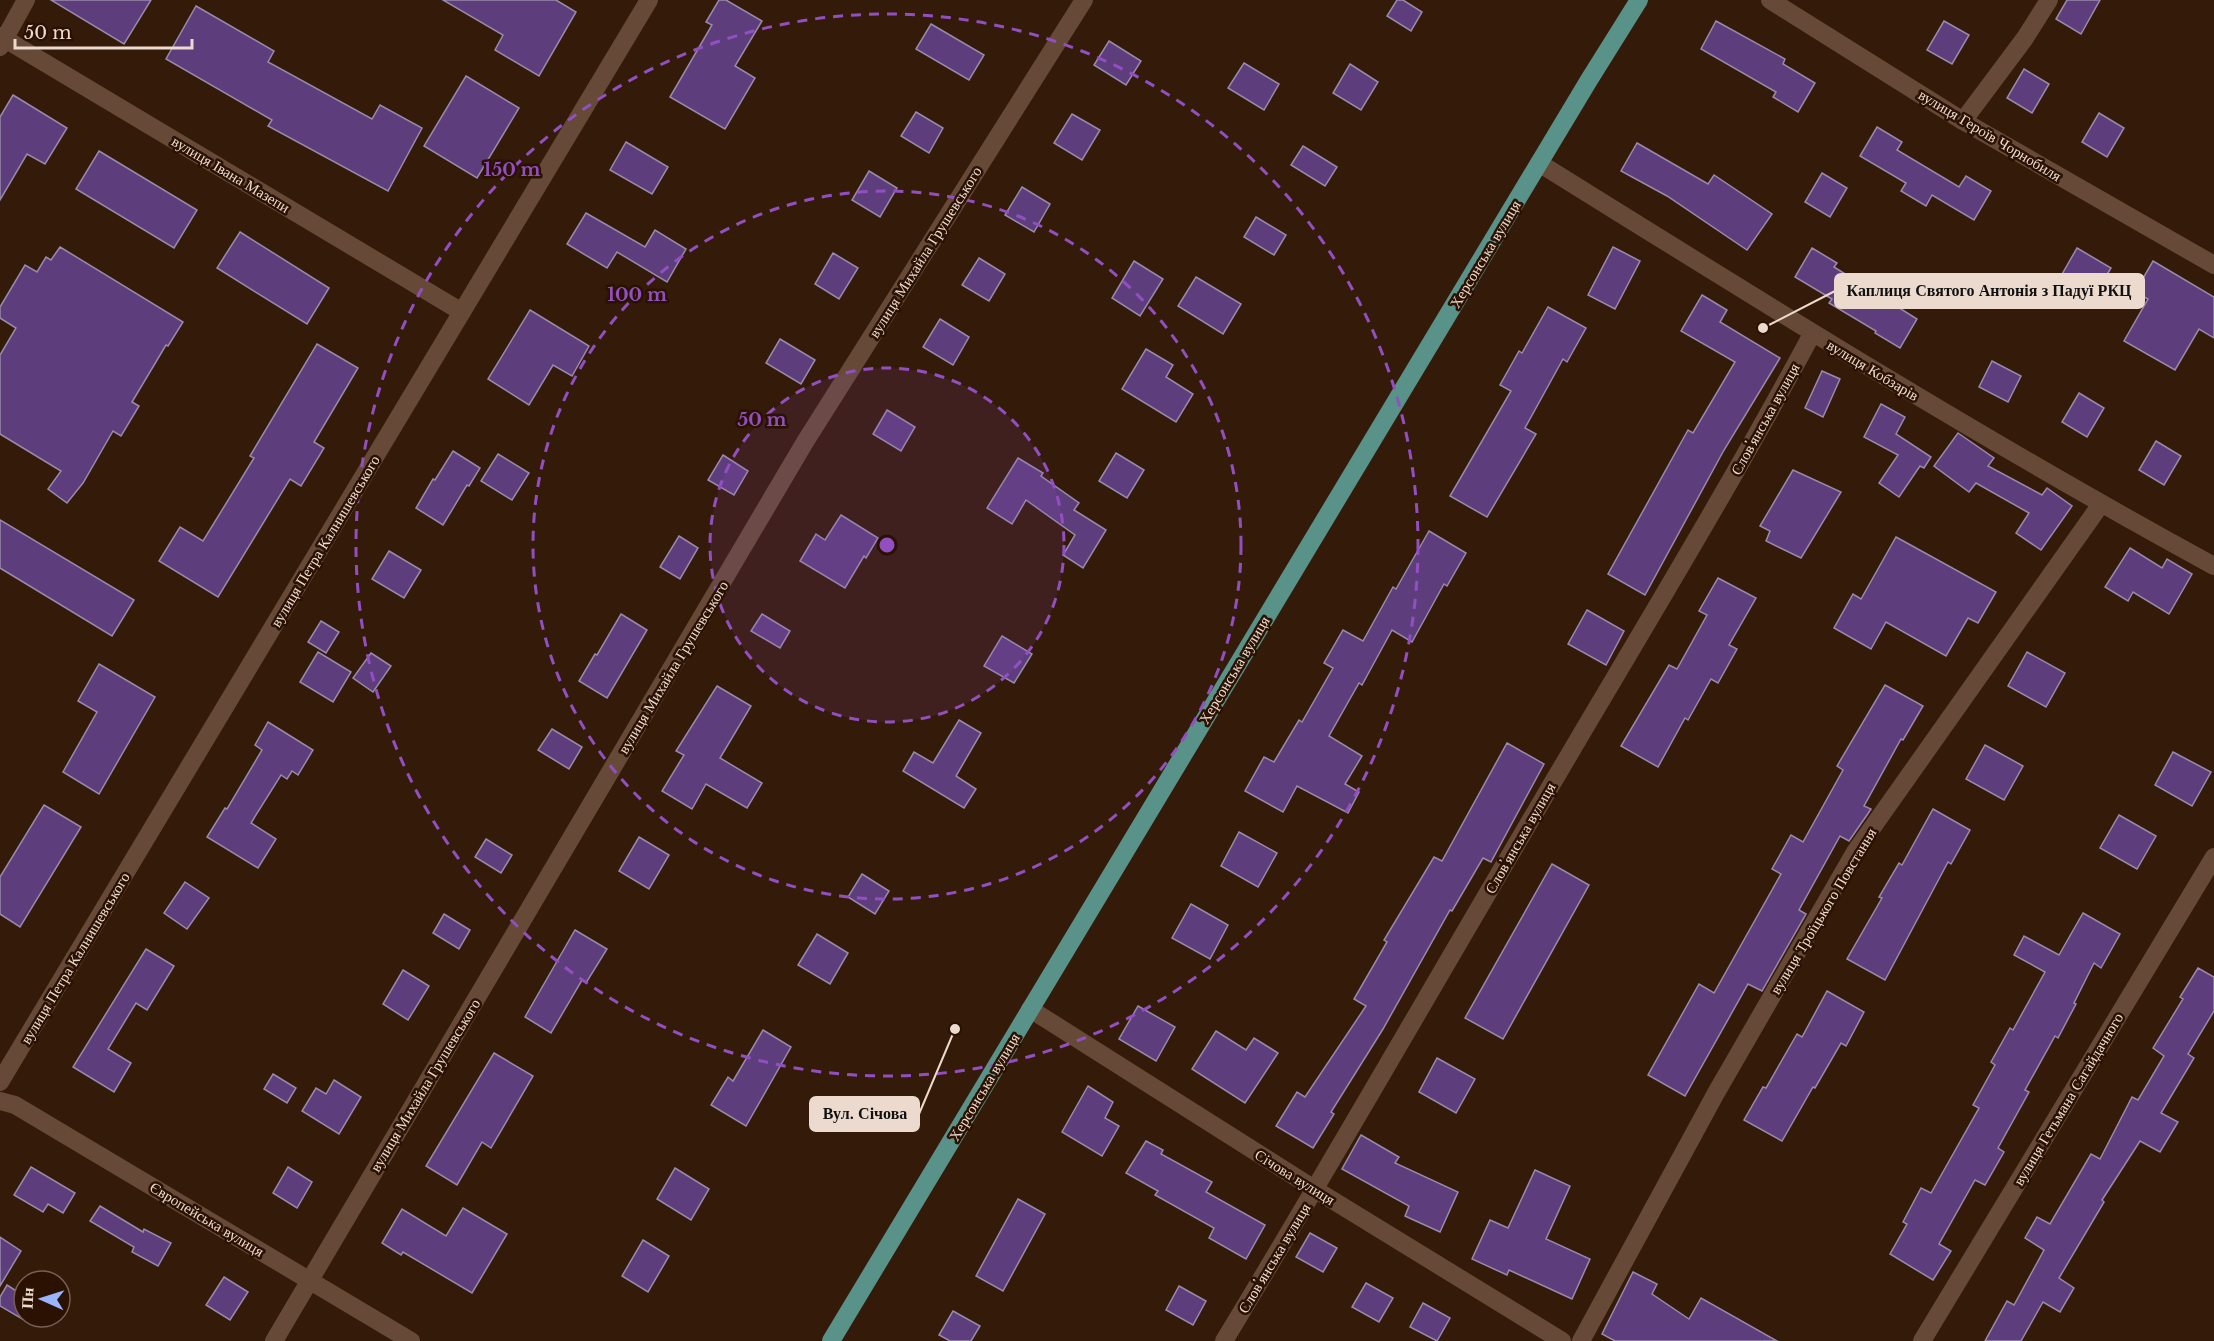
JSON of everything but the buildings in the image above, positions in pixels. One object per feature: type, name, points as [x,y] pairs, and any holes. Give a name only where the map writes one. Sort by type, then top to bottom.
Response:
[{"type":"main road","name":"Херсонська вулиця","points":[[831,1341],[1639,0]]},
{"type":"street","points":[[2,40],[27,0]]},
{"type":"street","name":"вулиця Петра Калнишевського","points":[[0,1082],[649,0]]},
{"type":"street","name":"вулиця Михайла Грушевського","points":[[274,1341],[805,442],[1084,0]]},
{"type":"street","name":"вулиця Героїв Чорнобиля","points":[[1770,0],[1963,121],[2212,259]]},
{"type":"street","points":[[1963,121],[2025,38],[2049,0]]},
{"type":"street","name":"вулиця Івана Мазепи","points":[[2,40],[462,312]]},
{"type":"street","name":"вулиця Кобзарів","points":[[1539,164],[1812,334],[2101,504],[2214,566]]},
{"type":"street","name":"Словʼянська вулиця","points":[[1224,1341],[1316,1190],[1421,1006],[1763,426],[1812,334]]},
{"type":"street","name":"вулиця Троїцького Повстання","points":[[1581,1341],[1716,1093],[1855,852],[2101,504]]},
{"type":"street","name":"вулиця Гетьмана Сагайдачного","points":[[1922,1341],[2214,857]]},
{"type":"street","name":"Січова вулиця","points":[[1030,1010],[1562,1341]]},
{"type":"street","name":"Європейська вулиця","points":[[0,1101],[15,1105],[411,1341]]},
{"type":"place","name":"Каплиця Святого Антонія з Падуї РКЦ","points":[[1763,328]]},
{"type":"place","name":"Вул. Січова","points":[[955,1029]]}]
